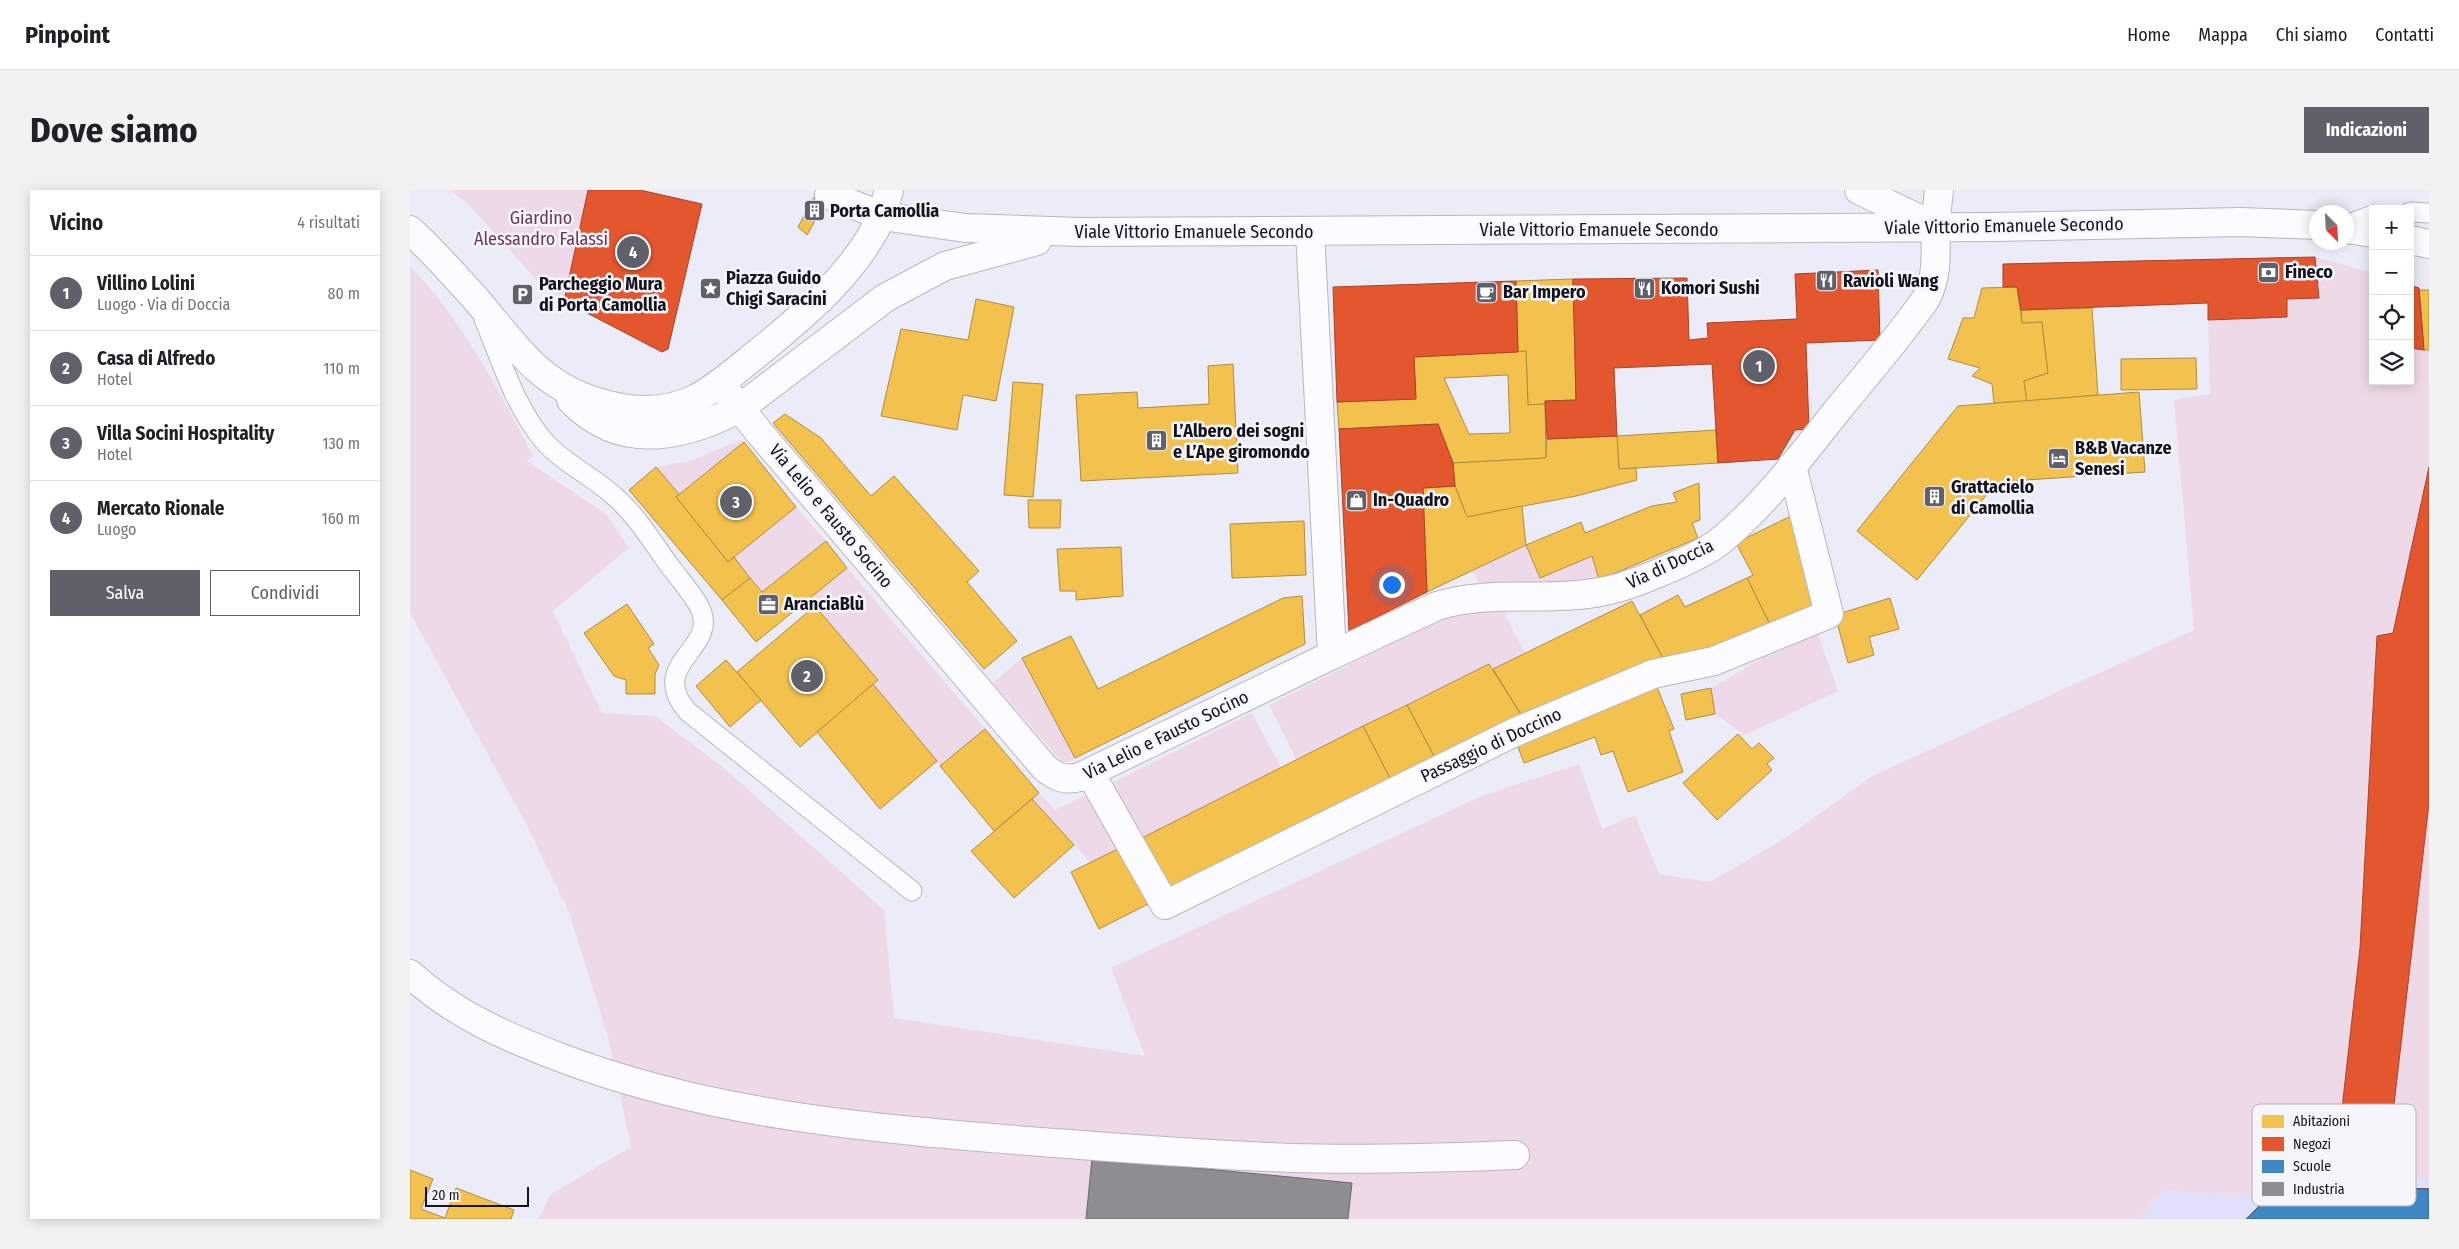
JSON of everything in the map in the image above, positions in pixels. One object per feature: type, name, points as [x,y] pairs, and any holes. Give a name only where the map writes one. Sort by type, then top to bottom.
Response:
[{"type":"street","points":[[552,381],[594,402],[640,410],[664,409],[687,402],[720,383],[814,305],[851,266],[870,240],[882,216],[889,190]]},
{"type":"street","points":[[1859,190],[1892,208],[1936,227]]},
{"type":"street","name":"Via di Doccia","points":[[1332,655],[1436,606],[1453,601],[1482,598],[1572,596],[1606,591],[1644,579],[1718,543],[1792,466],[1925,300],[1932,286],[1936,263],[1938,190]]},
{"type":"street","points":[[820,192],[882,216]]},
{"type":"street","name":"Viale Vittorio Emanuele Secondo","points":[[882,216],[966,228],[1079,232],[1310,231],[1892,208]]},
{"type":"street","name":"Viale Vittorio Emanuele Secondo","points":[[1936,227],[2241,222],[2309,225]]},
{"type":"street","points":[[410,230],[476,299],[519,353],[552,381],[580,409],[595,420],[629,434],[648,436],[693,428],[718,419],[740,408],[885,298],[925,276],[968,258],[1079,232]]},
{"type":"street","points":[[2354,230],[2369,232]]},
{"type":"street","points":[[1310,231],[1332,655]]},
{"type":"street","points":[[2414,241],[2429,244]]},
{"type":"street","name":"Via Lelio e Fausto Socino","points":[[720,383],[1044,767],[1058,777],[1067,779],[1090,773],[1332,655]]},
{"type":"street","name":"Passaggio di Doccino","points":[[1090,773],[1165,905],[1513,733],[1658,672],[1714,661],[1829,614],[1792,466]]},
{"type":"street","points":[[410,974],[448,1005],[473,1020],[566,1060],[624,1081],[662,1091],[782,1115],[904,1131],[1212,1153],[1364,1159],[1515,1155]]},
{"type":"lane","points":[[2414,212],[2429,213]]},
{"type":"lane","points":[[2354,222],[2369,216]]},
{"type":"lane","points":[[476,299],[522,410],[537,432],[556,452],[619,500],[700,607],[703,631],[698,643],[677,668],[674,690],[679,701],[687,711],[912,890]]},
{"type":"shaded area","points":[[2416,1179],[2429,1179],[2429,1219],[2140,1219],[2163,1191],[2252,1196],[2252,1206],[2416,1206]]},
{"type":"green space","name":"Giardino Alessandro Falassi","points":[[450,190],[588,190],[564,301],[540,284],[470,206]]},
{"type":"green space","points":[[2315,257],[2369,272],[2369,385],[2414,385],[2414,348],[2429,350],[2429,467],[2393,633],[2377,636],[2360,948],[2343,1104],[2252,1104],[2252,1196],[2163,1191],[2140,1219],[538,1219],[551,1194],[631,1147],[608,1037],[569,912],[524,820],[410,613],[410,266],[447,309],[478,356],[533,456],[527,461],[606,514],[629,548],[553,611],[602,713],[655,716],[723,767],[884,910],[894,1018],[1145,1056],[1111,968],[1484,795],[1579,764],[1602,829],[1635,815],[1659,874],[1710,882],[1790,835],[1872,776],[2194,630],[2174,400],[2210,394],[2208,320],[2287,317],[2287,299]]},
{"type":"green space","points":[[741,440],[744,442],[679,494],[656,467],[689,461]]},
{"type":"green space","points":[[796,507],[826,541],[762,592],[734,557]]},
{"type":"green space","points":[[1526,545],[1540,578],[1592,556],[1599,580],[1532,585],[1480,583],[1472,571]]},
{"type":"green space","points":[[847,568],[985,729],[940,766],[873,684],[878,680],[809,598]]},
{"type":"green space","points":[[1461,612],[1504,612],[1525,653],[1493,669],[1489,664],[1296,759],[1269,705],[1447,615]]},
{"type":"green space","points":[[1809,631],[1817,631],[1838,691],[1745,735],[1715,714],[1711,688]]},
{"type":"green space","points":[[1022,658],[1075,758],[1068,762],[1061,761],[993,683]]},
{"type":"green space","points":[[1252,713],[1281,768],[1138,840],[1106,786]]},
{"type":"green space","points":[[1039,793],[1055,810],[1090,793],[1122,847],[1091,863],[1032,799]]},
{"type":"green space","points":[[2429,803],[2429,1179],[2416,1179],[2416,1104],[2394,1104]]},
{"type":"building: Abitazioni","name":"Porta Camollia","points":[[818,190],[832,190],[807,235],[798,227]]},
{"type":"building: Abitazioni","points":[[1573,279],[1576,400],[1545,401],[1545,404],[1528,405],[1526,351],[1518,352],[1516,281]]},
{"type":"building: Abitazioni","points":[[2017,287],[2022,323],[2042,322],[2048,373],[2024,381],[2027,401],[1994,403],[1992,384],[1972,376],[1980,368],[1948,359],[1963,318],[1974,318],[1982,288]]},
{"type":"building: Abitazioni","points":[[2419,290],[2429,290],[2429,350],[2424,350]]},
{"type":"building: Abitazioni","points":[[976,299],[1014,307],[996,401],[963,395],[957,430],[881,416],[901,329],[968,340]]},
{"type":"building: Abitazioni","points":[[2092,308],[2098,395],[2027,401],[2024,381],[2048,373],[2042,322],[2022,323],[2021,310]]},
{"type":"building: Abitazioni","points":[[1526,351],[1528,405],[1545,404],[1546,458],[1453,463],[1438,424],[1339,429],[1337,402],[1416,399],[1414,357]],"holes":[[[1508,375],[1510,433],[1469,434],[1444,378]]]},
{"type":"building: Abitazioni","points":[[2196,358],[2197,389],[2121,390],[2121,359]]},
{"type":"building: Abitazioni","name":"L’Albero dei sogni e L’Ape giromondo","points":[[1233,364],[1238,473],[1081,481],[1076,395],[1137,392],[1138,408],[1209,404],[1208,366]]},
{"type":"building: Abitazioni","points":[[1013,382],[1043,384],[1033,497],[1004,495]]},
{"type":"building: Abitazioni","name":"Grattacielo di Camollia","points":[[2139,392],[2145,472],[1997,482],[1917,580],[1857,531],[1958,406]]},
{"type":"building: Abitazioni","points":[[785,414],[821,438],[871,496],[894,476],[979,571],[967,582],[1017,641],[984,669],[773,423]]},
{"type":"building: Abitazioni","points":[[1716,430],[1718,463],[1619,469],[1617,436]]},
{"type":"building: Abitazioni","points":[[1617,436],[1619,469],[1636,468],[1637,480],[1576,496],[1467,517],[1455,486],[1453,463],[1546,458],[1547,439]]},
{"type":"building: Abitazioni","points":[[744,442],[796,507],[728,562],[676,497]]},
{"type":"building: Abitazioni","points":[[656,467],[679,494],[676,497],[728,562],[734,557],[750,578],[722,600],[629,490]]},
{"type":"building: Abitazioni","points":[[1699,483],[1700,520],[1692,523],[1698,538],[1599,580],[1592,556],[1540,578],[1526,545],[1581,522],[1585,533],[1652,506],[1677,502],[1673,493]]},
{"type":"building: Abitazioni","points":[[1455,486],[1467,517],[1522,506],[1526,545],[1427,592],[1423,488]]},
{"type":"building: Abitazioni","points":[[1028,500],[1061,500],[1060,528],[1029,528]]},
{"type":"building: Abitazioni","points":[[1799,512],[1825,606],[1772,629],[1747,578],[1753,575],[1736,543]]},
{"type":"building: Abitazioni","points":[[1304,521],[1306,575],[1232,578],[1230,524]]},
{"type":"building: Abitazioni","points":[[826,541],[847,568],[756,642],[722,600],[750,578],[762,592]]},
{"type":"building: Abitazioni","points":[[1121,547],[1123,596],[1076,600],[1076,591],[1060,591],[1057,549]]},
{"type":"building: Abitazioni","points":[[1747,578],[1772,629],[1665,662],[1640,615],[1678,595],[1685,607]]},
{"type":"building: Abitazioni","points":[[1302,596],[1305,644],[1075,758],[1022,658],[1071,636],[1098,689],[1283,598]]},
{"type":"building: Abitazioni","points":[[1890,598],[1899,629],[1869,637],[1874,655],[1848,663],[1835,615]]},
{"type":"building: Abitazioni","points":[[1632,601],[1665,662],[1525,721],[1493,669]]},
{"type":"building: Abitazioni","points":[[627,604],[654,644],[648,648],[659,665],[655,674],[655,694],[626,694],[626,680],[614,676],[584,633]]},
{"type":"building: Abitazioni","points":[[815,606],[878,680],[800,747],[737,672]]},
{"type":"building: Abitazioni","points":[[726,660],[761,700],[730,727],[696,686]]},
{"type":"building: Abitazioni","points":[[1489,664],[1525,721],[1437,762],[1407,705]]},
{"type":"building: Abitazioni","points":[[1654,680],[1674,729],[1669,731],[1683,772],[1628,792],[1613,751],[1601,755],[1595,737],[1524,763],[1515,739]]},
{"type":"building: Abitazioni","points":[[873,684],[937,761],[880,809],[817,732]]},
{"type":"building: Abitazioni","points":[[1711,688],[1715,714],[1686,720],[1681,694]]},
{"type":"building: Abitazioni","points":[[1407,705],[1437,762],[1393,784],[1363,726]]},
{"type":"building: Abitazioni","points":[[1363,726],[1393,784],[1171,896],[1138,840]]},
{"type":"building: Abitazioni","points":[[985,729],[1039,793],[994,831],[940,766]]},
{"type":"building: Abitazioni","points":[[1738,734],[1752,749],[1759,743],[1774,758],[1767,764],[1772,770],[1717,820],[1683,783]]},
{"type":"building: Abitazioni","points":[[1032,799],[1074,845],[1014,898],[971,851]]},
{"type":"building: Abitazioni","points":[[1122,847],[1150,903],[1099,929],[1071,872]]},
{"type":"building: Abitazioni","points":[[410,1170],[433,1179],[421,1209],[445,1218],[456,1188],[514,1210],[511,1219],[410,1219]]},
{"type":"building: Negozi","points":[[588,190],[640,190],[702,204],[668,349],[662,352],[564,301]]},
{"type":"building: Negozi","points":[[2315,257],[2319,298],[2287,299],[2287,317],[2208,320],[2208,303],[2021,310],[2017,287],[2003,287],[2003,264]]},
{"type":"building: Negozi","points":[[1878,270],[1880,340],[1806,343],[1809,429],[1795,430],[1778,459],[1718,463],[1712,364],[1614,368],[1617,436],[1547,439],[1545,401],[1576,400],[1573,279],[1687,278],[1689,340],[1708,338],[1707,323],[1797,319],[1795,274]]},
{"type":"building: Negozi","points":[[1516,281],[1518,352],[1414,357],[1416,399],[1337,402],[1333,287]]},
{"type":"building: Negozi","points":[[2414,286],[2419,288],[2424,350],[2414,349]]},
{"type":"building: Negozi","points":[[1438,424],[1453,463],[1455,486],[1423,488],[1427,592],[1349,631],[1339,429]]},
{"type":"building: Negozi","points":[[2429,467],[2429,803],[2394,1104],[2343,1104],[2360,948],[2377,636],[2393,633]]},
{"type":"building: Negozi","points":[[2416,1189],[2429,1189],[2429,1219],[2246,1219],[2259,1206],[2416,1206]]},
{"type":"building: Negozi","points":[[2416,1189],[2429,1189],[2429,1219],[2383,1219],[2384,1206],[2416,1206]]},
{"type":"building: Negozi","points":[[2259,1206],[2332,1206],[2332,1219],[2246,1219]]},
{"type":"building: Scuole","points":[[2416,1189],[2429,1189],[2429,1219],[2246,1219],[2259,1206],[2416,1206]]},
{"type":"building: Industria","points":[[1092,1158],[1352,1183],[1348,1219],[1086,1219]]},
{"type":"place","name":"Porta Camollia","points":[[814,211]]},
{"type":"place","name":"Mercato Rionale","points":[[633,252]]},
{"type":"place","name":"Fineco","points":[[2269,272]]},
{"type":"place","name":"Ravioli Wang","points":[[1827,281]]},
{"type":"place","name":"Piazza Guido Chigi Saracini","points":[[710,288]]},
{"type":"place","name":"Komori Sushi","points":[[1645,288]]},
{"type":"place","name":"Bar Impero","points":[[1487,292]]},
{"type":"place","name":"Parcheggio Mura di Porta Camollia","points":[[523,294]]},
{"type":"place","name":"Villino Lolini","points":[[1759,366]]},
{"type":"place","name":"L’Albero dei sogni e L’Ape giromondo","points":[[1157,441]]},
{"type":"place","name":"B&B Vacanze Senesi","points":[[2059,458]]},
{"type":"place","name":"Grattacielo di Camollia","points":[[1935,497]]},
{"type":"place","name":"In-Quadro","points":[[1357,500]]},
{"type":"place","name":"Villa Socini Hospitality","points":[[736,502]]},
{"type":"place","name":"AranciaBlù","points":[[768,604]]},
{"type":"place","name":"Casa di Alfredo","points":[[807,676]]}]
